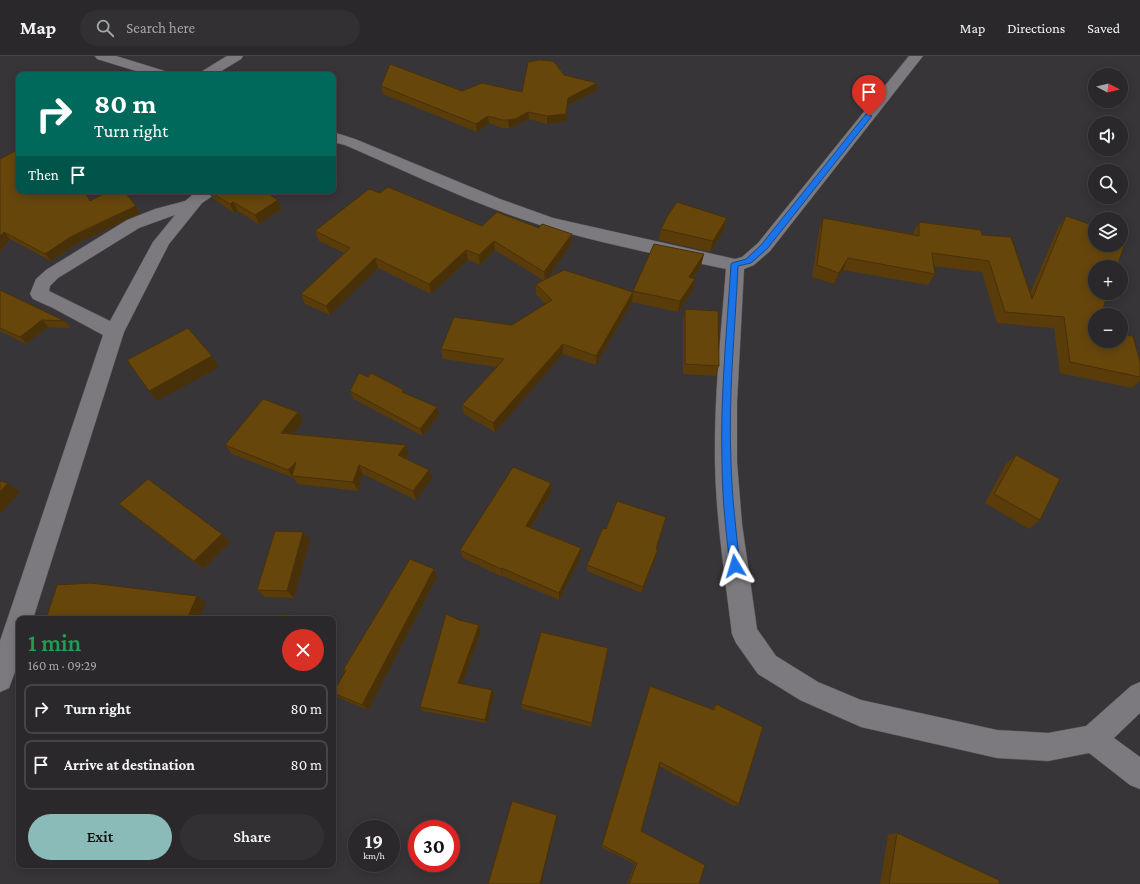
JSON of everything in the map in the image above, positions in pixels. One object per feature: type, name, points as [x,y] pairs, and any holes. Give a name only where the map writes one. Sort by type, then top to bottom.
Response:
[{"type":"street","points":[[102,56],[153,72]]},
{"type":"street","points":[[211,72],[236,56]]},
{"type":"street","points":[[336,138],[357,145],[494,203],[549,222],[639,244],[735,264],[748,261],[764,247],[916,56]]},
{"type":"street","points":[[20,616],[114,332],[162,242],[196,199],[204,194]]},
{"type":"street","points":[[114,332],[39,294],[42,283],[52,274],[133,224],[161,213],[191,205]]},
{"type":"street","points":[[735,264],[727,402],[726,462],[730,524],[745,634],[767,665],[809,691],[861,713],[997,744],[1048,747],[1093,739],[1140,695]]},
{"type":"street","points":[[0,679],[16,629]]},
{"type":"street","points":[[1093,739],[1140,775]]},
{"type":"building","points":[[540,60],[552,61],[564,75],[597,83],[568,98],[566,114],[547,116],[528,112],[515,119],[508,120],[488,116],[476,124],[381,86],[390,64],[462,91],[482,83],[522,92],[528,62]]},
{"type":"building","points":[[16,151],[16,194],[86,194],[90,201],[103,194],[126,194],[136,206],[72,236],[45,254],[4,232],[0,236],[0,159]]},
{"type":"building","points":[[388,187],[482,226],[497,212],[539,228],[542,224],[572,234],[544,272],[494,241],[479,255],[466,250],[429,284],[375,258],[326,306],[301,294],[350,248],[315,231],[369,189],[380,193]]},
{"type":"building","points":[[214,194],[269,194],[278,200],[255,215],[233,202],[230,204]]},
{"type":"building","points":[[677,202],[727,218],[713,241],[661,229]]},
{"type":"building","points":[[1066,216],[1088,224],[1088,252],[1122,252],[1119,260],[1088,260],[1088,300],[1106,300],[1103,308],[1088,308],[1088,348],[1128,348],[1128,336],[1133,336],[1140,362],[1140,377],[1070,362],[1064,317],[1005,312],[989,261],[932,253],[935,274],[848,258],[839,273],[817,265],[823,218],[919,236],[919,222],[981,230],[982,235],[1011,237],[1032,299]]},
{"type":"building","points":[[654,244],[704,254],[689,277],[695,279],[680,301],[633,291]]},
{"type":"building","points":[[564,270],[633,292],[596,356],[563,344],[493,423],[462,405],[504,359],[441,349],[454,317],[512,325],[552,300],[536,284]]},
{"type":"building","points":[[0,290],[65,321],[42,320],[20,337],[0,328]]},
{"type":"building","points":[[685,309],[718,311],[719,366],[685,364]]},
{"type":"building","points":[[188,328],[212,356],[149,391],[127,360]]},
{"type":"building","points":[[359,373],[368,377],[371,373],[404,390],[402,392],[437,407],[420,429],[350,391]]},
{"type":"building","points":[[263,399],[298,412],[281,433],[406,445],[398,455],[429,470],[413,491],[359,465],[353,482],[292,476],[296,462],[288,470],[225,445]]},
{"type":"building","points":[[1016,455],[1060,479],[1040,520],[994,494]]},
{"type":"building","points":[[513,467],[551,483],[526,526],[581,548],[559,593],[460,550]]},
{"type":"building","points":[[148,479],[222,534],[194,561],[119,504]]},
{"type":"building","points":[[0,481],[8,483],[0,492]]},
{"type":"building","points":[[617,501],[666,517],[656,549],[658,549],[643,587],[587,565],[603,528],[606,529]]},
{"type":"building","points":[[275,531],[303,532],[287,591],[257,590]]},
{"type":"building","points":[[410,559],[434,569],[362,705],[336,694],[336,688],[346,670],[343,670]]},
{"type":"building","points":[[91,583],[197,596],[188,616],[47,616],[57,585]]},
{"type":"building","points":[[282,614],[302,616],[282,616]]},
{"type":"building","points":[[446,614],[459,620],[479,625],[458,683],[492,690],[485,720],[420,707]]},
{"type":"building","points":[[541,632],[608,648],[592,723],[521,704]]},
{"type":"building","points":[[650,686],[714,710],[716,704],[763,727],[739,804],[660,762],[641,831],[705,865],[699,884],[629,884],[637,863],[602,845]]},
{"type":"building","points":[[512,801],[557,815],[540,884],[488,884]]},
{"type":"building","points":[[897,833],[999,880],[999,884],[889,884]]},
{"type":"route","points":[[735,566],[730,524],[726,462],[727,402],[735,264],[748,261],[764,247],[869,116]]}]
